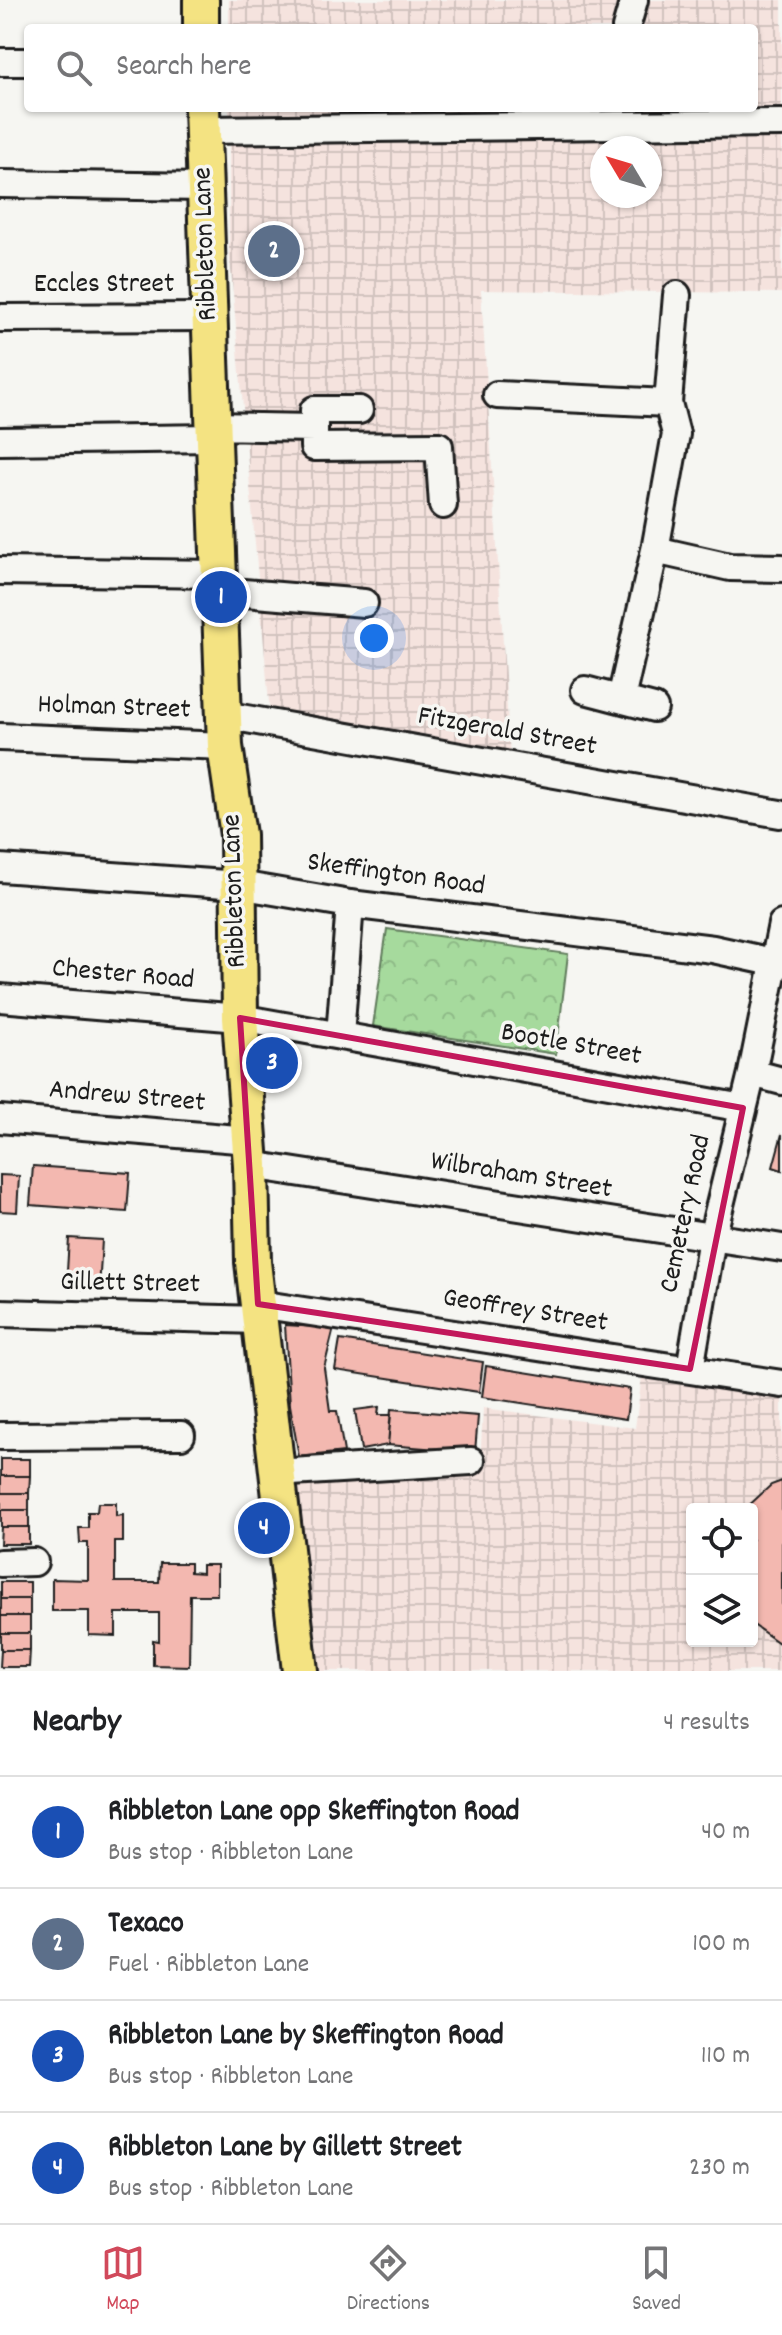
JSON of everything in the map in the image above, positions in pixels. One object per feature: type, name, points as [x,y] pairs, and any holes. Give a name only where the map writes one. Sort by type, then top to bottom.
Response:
[{"type":"main road","points":[[201,0],[201,24]]},
{"type":"main road","name":"Ribbleton Lane","points":[[202,119],[224,731],[238,835],[240,1018],[258,1312],[300,1671]]},
{"type":"street","points":[[627,24],[634,0]]},
{"type":"street","points":[[0,62],[24,62]]},
{"type":"street","points":[[202,119],[607,117],[782,123]]},
{"type":"street","points":[[0,184],[205,187]]},
{"type":"street","points":[[621,699],[655,550],[676,434],[668,403],[674,363],[677,295]]},
{"type":"street","name":"Eccles Street","points":[[0,318],[209,317]]},
{"type":"street","points":[[497,395],[668,403]]},
{"type":"street","points":[[359,410],[314,410],[314,447],[439,446],[443,505]]},
{"type":"street","points":[[0,441],[314,428]]},
{"type":"street","points":[[655,550],[730,567],[782,568]]},
{"type":"street","points":[[0,571],[220,582],[364,603]]},
{"type":"street","points":[[585,690],[654,708]]},
{"type":"street","name":"Holman Street","points":[[0,737],[224,731]]},
{"type":"street","name":"Fitzgerald Street","points":[[224,731],[780,814]]},
{"type":"street","name":"Skeffington Road","points":[[0,868],[239,885],[350,904],[713,949],[778,963]]},
{"type":"street","points":[[340,1036],[350,904]]},
{"type":"street","name":"Cemetery Road","points":[[690,1369],[712,1238],[778,963],[782,924]]},
{"type":"street","name":"Chester Road","points":[[0,998],[240,1018]]},
{"type":"street","name":"Bootle Street","points":[[240,1018],[377,1045],[743,1108]]},
{"type":"street","points":[[752,1073],[782,1081]]},
{"type":"street","name":"Andrew Street","points":[[0,1119],[250,1153]]},
{"type":"street","name":"Wilbraham Street","points":[[250,1153],[712,1238],[782,1248]]},
{"type":"street","name":"Gillett Street","points":[[0,1313],[258,1312]]},
{"type":"street","name":"Geoffrey Street","points":[[258,1312],[782,1384]]},
{"type":"street","points":[[0,1436],[181,1435]]},
{"type":"street","points":[[275,1473],[471,1461]]},
{"type":"street","points":[[0,1563],[34,1562]]},
{"type":"highlighted area","points":[[240,1018],[743,1108],[690,1369],[258,1304]]},
{"type":"shaded area","points":[[229,0],[782,0],[782,293],[481,290],[510,756],[270,714],[229,247],[229,112],[758,112],[758,24],[229,24]]},
{"type":"shaded area","points":[[642,1376],[782,1399],[782,1671],[319,1671],[294,1480],[480,1466],[483,1408],[635,1428]]},
{"type":"green space","points":[[387,929],[568,954],[556,1054],[373,1026]]},
{"type":"building","points":[[782,1134],[782,1170],[773,1167]]},
{"type":"building","points":[[33,1166],[130,1173],[127,1212],[30,1205]]},
{"type":"building","points":[[0,1175],[19,1176],[17,1212],[0,1211]]},
{"type":"building","points":[[69,1238],[102,1240],[99,1290],[66,1288]]},
{"type":"building","points":[[285,1325],[334,1328],[324,1368],[330,1411],[337,1411],[344,1452],[299,1457],[290,1405]]},
{"type":"building","points":[[340,1340],[483,1362],[479,1392],[335,1370]]},
{"type":"building","points":[[486,1366],[630,1389],[626,1419],[482,1397]]},
{"type":"building","points":[[379,1407],[378,1415],[391,1415],[388,1445],[361,1450],[355,1410]]},
{"type":"building","points":[[391,1409],[478,1416],[475,1452],[388,1445]]},
{"type":"building","points":[[1,1459],[30,1459],[30,1476],[1,1476]]},
{"type":"building","points":[[1,1476],[30,1476],[29,1493],[1,1493]]},
{"type":"building","points":[[782,1481],[782,1645],[758,1628],[758,1503],[752,1503],[771,1485]]},
{"type":"building","points":[[1,1493],[29,1493],[29,1510],[1,1510]]},
{"type":"building","points":[[98,1503],[116,1503],[116,1516],[123,1515],[123,1542],[115,1542],[115,1582],[159,1582],[160,1563],[190,1563],[190,1572],[202,1573],[202,1565],[217,1565],[217,1595],[190,1595],[189,1666],[153,1665],[153,1640],[159,1641],[159,1613],[116,1613],[116,1636],[89,1635],[89,1611],[52,1611],[52,1579],[88,1580],[88,1543],[80,1543],[79,1528],[88,1528],[88,1512],[97,1512]]},
{"type":"building","points":[[1,1510],[29,1510],[29,1527],[1,1527]]},
{"type":"building","points":[[1,1527],[29,1527],[29,1544],[0,1544]]},
{"type":"building","points":[[1,1582],[30,1582],[30,1599],[1,1599]]},
{"type":"building","points":[[1,1599],[30,1599],[30,1616],[1,1616]]},
{"type":"building","points":[[1,1616],[30,1616],[30,1633],[1,1633]]},
{"type":"building","points":[[1,1633],[30,1633],[30,1650],[1,1650]]},
{"type":"building","points":[[1,1650],[30,1650],[29,1667],[0,1667]]},
{"type":"place","name":"Texaco","points":[[274,251]]},
{"type":"place","name":"Ribbleton Lane opp Skeffington Road","points":[[221,597]]},
{"type":"place","name":"Ribbleton Lane by Skeffington Road","points":[[272,1063]]},
{"type":"place","name":"Ribbleton Lane by Gillett Street","points":[[264,1528]]}]
